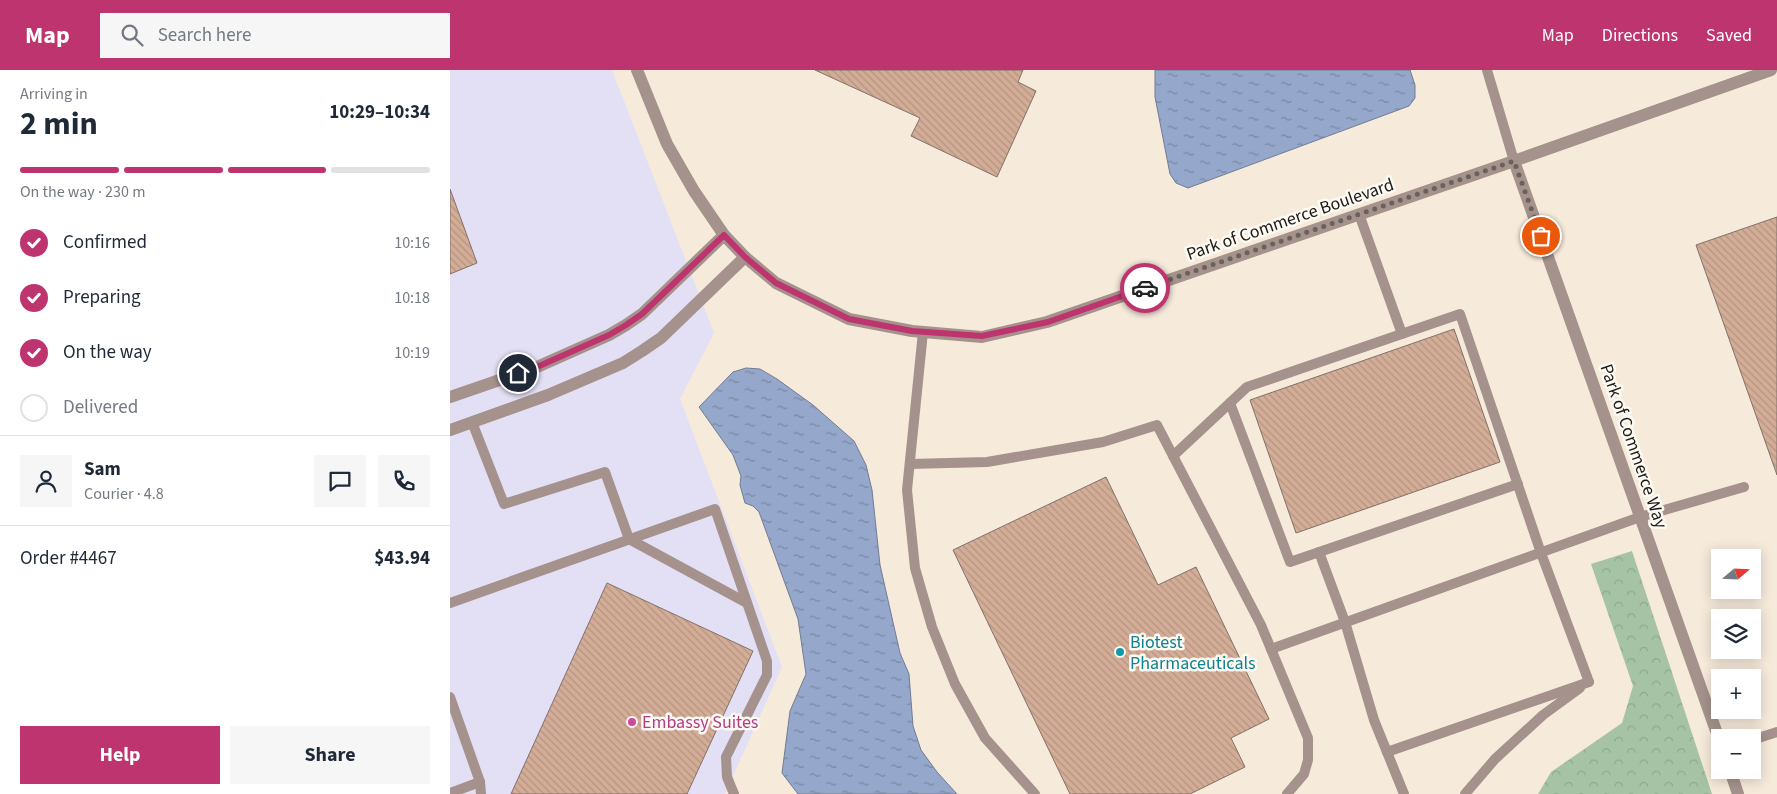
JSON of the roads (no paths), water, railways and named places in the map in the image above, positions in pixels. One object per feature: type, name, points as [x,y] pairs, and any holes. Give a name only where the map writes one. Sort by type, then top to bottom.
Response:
[{"type":"street","name":"Park of Commerce Boulevard","points":[[638,70],[667,144],[694,191],[724,235],[745,257],[776,283],[849,319],[923,332],[982,336],[1048,322],[1514,161],[1770,70]]},
{"type":"street","name":"Park of Commerce Way","points":[[1514,161],[1715,729]]},
{"type":"street","points":[[450,397],[537,367],[609,335],[626,325],[642,314],[724,235]]},
{"type":"street","points":[[450,430],[548,395],[642,352],[667,333],[745,257]]},
{"type":"street","points":[[1733,779],[1738,794]]},
{"type":"lane","points":[[1487,70],[1514,161]]},
{"type":"lane","points":[[1359,214],[1402,334]]},
{"type":"lane","points":[[1174,456],[1247,387],[1460,314],[1541,553],[1589,682]]},
{"type":"lane","points":[[923,332],[907,490],[915,568],[932,627],[955,684],[985,738],[1035,794]]},
{"type":"lane","points":[[1230,403],[1290,562],[1518,484]]},
{"type":"lane","points":[[472,422],[504,504],[605,472],[629,539],[747,603]]},
{"type":"lane","points":[[910,464],[987,462],[1103,442],[1157,425],[1261,625],[1308,738],[1308,760],[1304,774],[1287,794]]},
{"type":"lane","points":[[1271,649],[1640,517],[1744,487]]},
{"type":"lane","points":[[450,603],[715,509],[767,661],[767,675],[726,757],[727,776],[734,794]]},
{"type":"lane","points":[[1319,552],[1345,622],[1374,720],[1404,794]]},
{"type":"lane","points":[[1387,752],[1589,682]]},
{"type":"lane","points":[[1465,794],[1495,759],[1543,715],[1589,682]]},
{"type":"lane","points":[[450,697],[480,782],[482,794]]},
{"type":"lane","points":[[1761,737],[1777,732]]},
{"type":"lane","points":[[450,793],[480,782]]},
{"type":"water","points":[[1155,70],[1410,70],[1415,85],[1415,98],[1409,106],[1188,188],[1176,183],[1170,174],[1155,97]]},
{"type":"water","points":[[746,368],[760,369],[813,405],[854,441],[866,465],[872,490],[880,565],[900,653],[909,674],[913,726],[921,750],[937,772],[957,794],[798,794],[782,773],[790,711],[806,674],[798,619],[759,512],[753,506],[745,503],[740,485],[741,476],[733,455],[699,407],[733,372]]},
{"type":"place","name":"Biotest Pharmaceuticals","points":[[1120,652]]},
{"type":"place","name":"Embassy Suites","points":[[632,722]]}]
